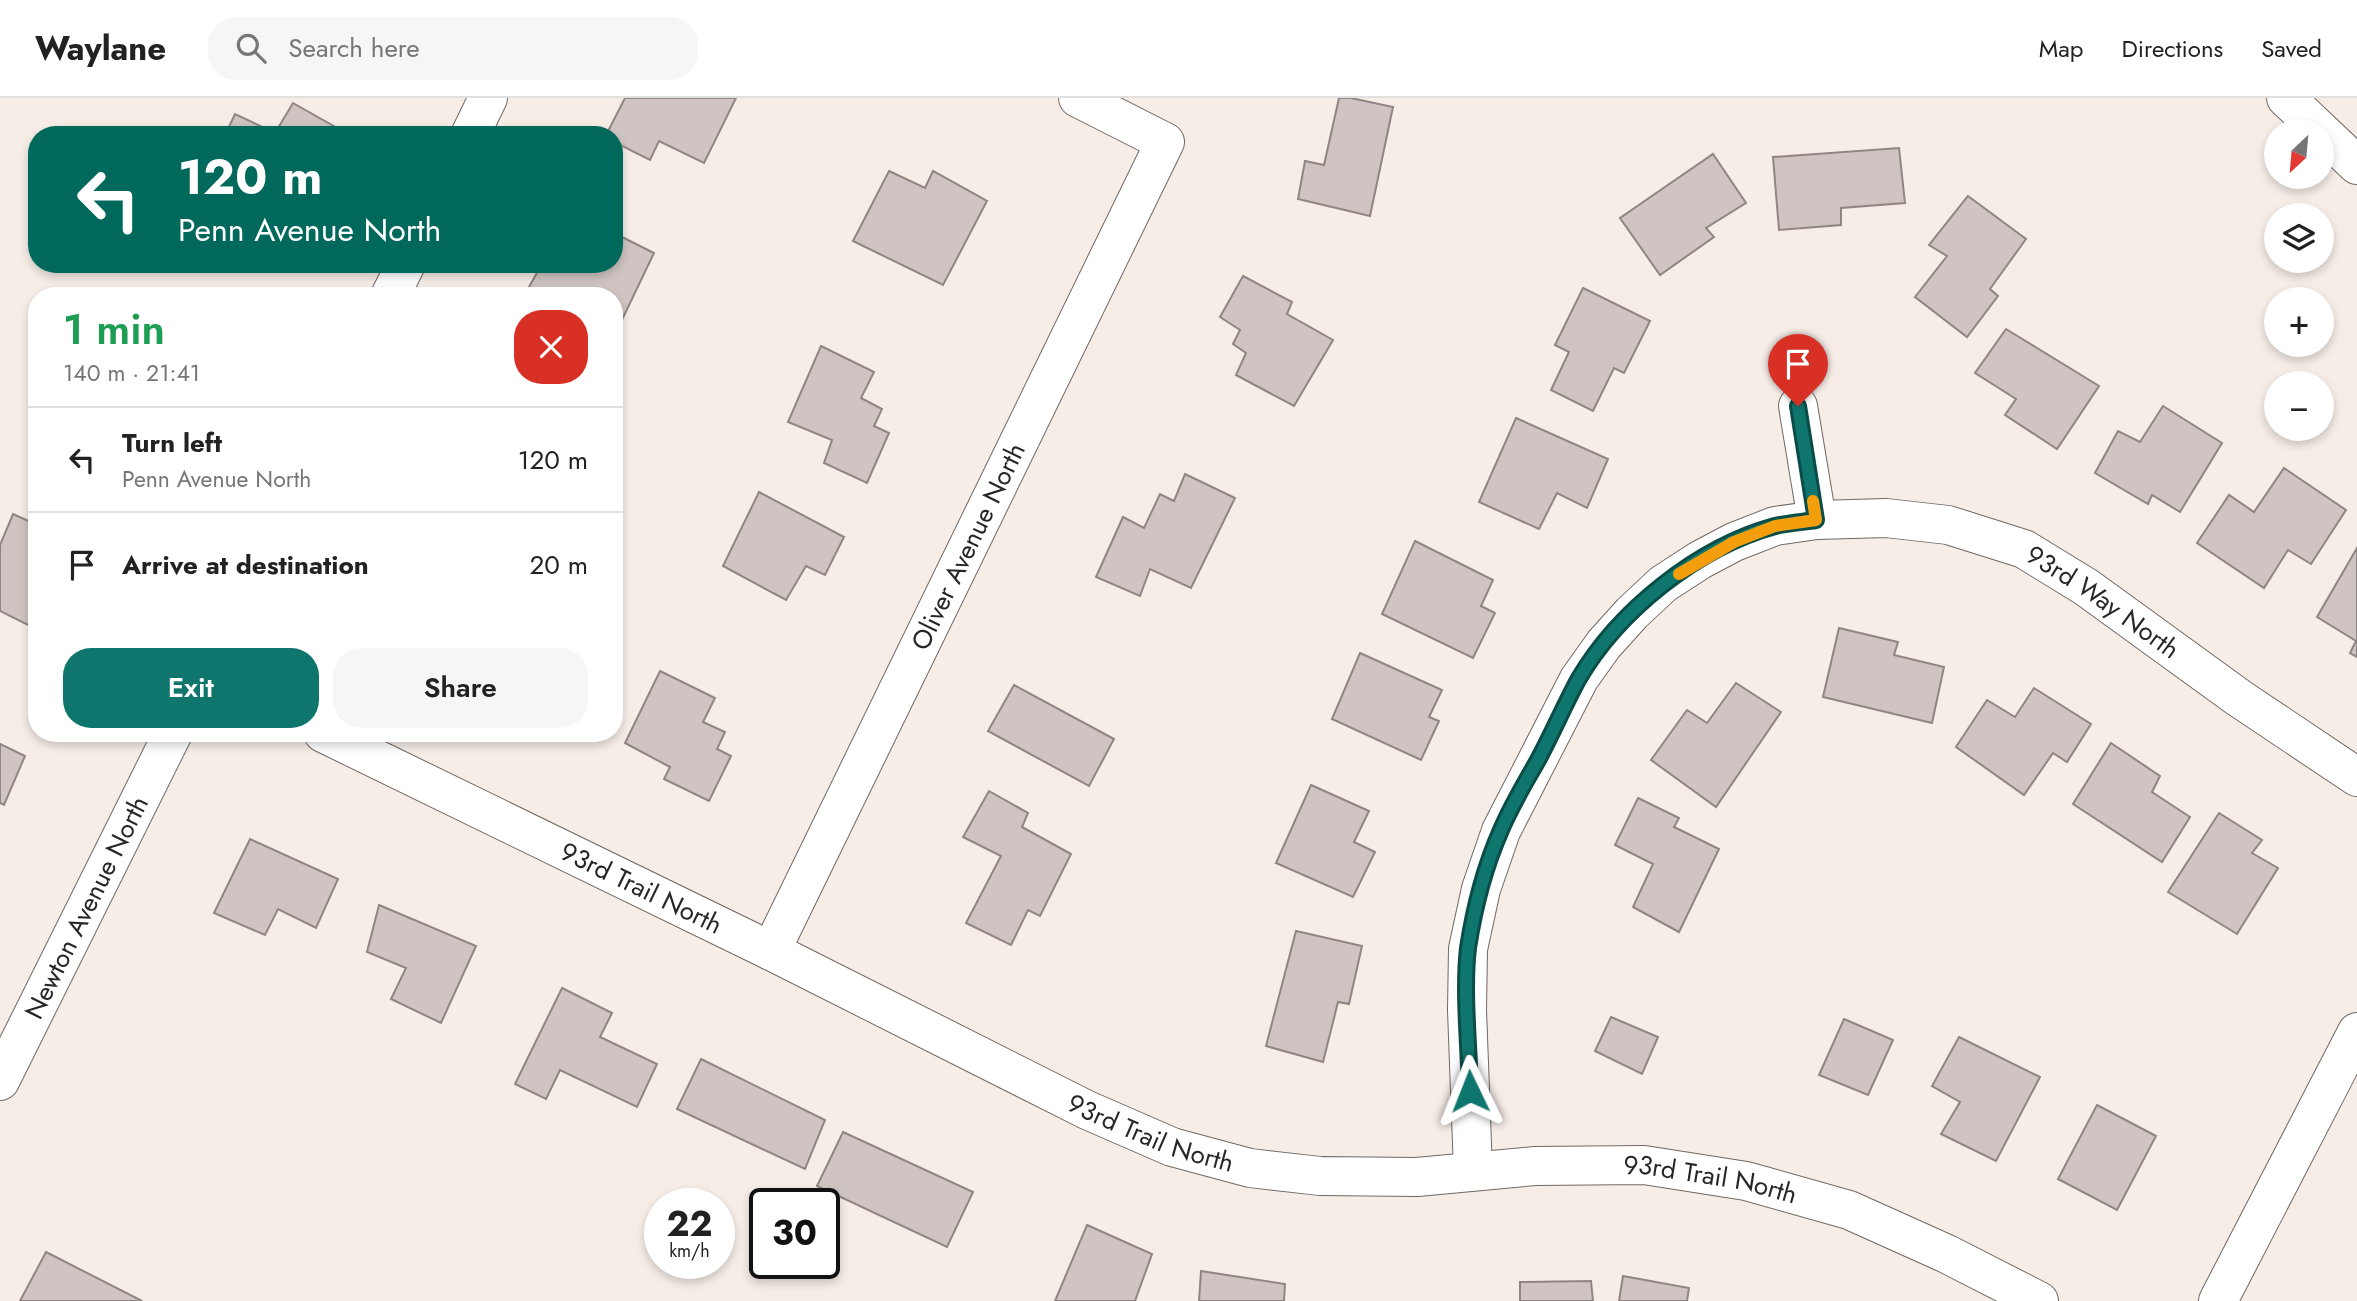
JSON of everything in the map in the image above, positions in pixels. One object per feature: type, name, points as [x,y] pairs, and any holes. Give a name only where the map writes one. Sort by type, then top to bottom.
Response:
[{"type":"main road","points":[[474,126],[488,98]]},
{"type":"main road","name":"Oliver Avenue North","points":[[771,951],[1165,142],[1078,98]]},
{"type":"main road","points":[[2286,98],[2308,119]]},
{"type":"main road","points":[[2334,143],[2357,165]]},
{"type":"main road","points":[[1798,406],[1816,520]]},
{"type":"main road","name":"93rd Way North","points":[[1474,1171],[1467,1010],[1468,949],[1481,889],[1500,831],[1579,679],[1604,644],[1663,584],[1734,542],[1775,526],[1816,520],[1886,518],[1948,525],[2024,549],[2086,587],[2239,698],[2357,777]]},
{"type":"main road","name":"Newton Avenue North","points":[[0,1081],[169,742]]},
{"type":"main road","name":"93rd Trail North","points":[[341,742],[771,951],[1087,1110],[1172,1147],[1250,1168],[1320,1176],[1417,1177],[1535,1166],[1644,1165],[1746,1181],[1849,1210],[1947,1254],[2039,1301]]},
{"type":"main road","points":[[2218,1301],[2357,1032]]},
{"type":"building","points":[[625,98],[736,98],[704,163],[659,141],[650,160],[623,146],[623,126],[611,126]]},
{"type":"building","points":[[1339,98],[1393,107],[1370,216],[1298,199],[1305,161],[1324,165]]},
{"type":"building","points":[[293,103],[333,126],[279,126]]},
{"type":"building","points":[[235,114],[260,126],[229,126]]},
{"type":"building","points":[[1899,148],[1905,203],[1841,208],[1841,225],[1779,230],[1773,157]]},
{"type":"building","points":[[1713,154],[1746,203],[1706,228],[1714,237],[1660,275],[1620,218]]},
{"type":"building","points":[[889,171],[925,188],[933,171],[987,201],[943,285],[853,241]]},
{"type":"building","points":[[1968,196],[2026,239],[1990,289],[1998,296],[1967,337],[1915,297],[1947,256],[1929,245]]},
{"type":"building","points":[[623,238],[654,253],[623,318],[623,287],[529,287],[537,273],[623,273]]},
{"type":"building","points":[[1243,276],[1292,302],[1287,314],[1333,340],[1294,406],[1236,375],[1246,353],[1233,344],[1240,330],[1220,317]]},
{"type":"building","points":[[1583,288],[1650,321],[1624,373],[1614,368],[1593,411],[1551,390],[1569,352],[1555,345]]},
{"type":"building","points":[[2006,329],[2099,386],[2057,449],[2005,415],[2016,399],[1975,373]]},
{"type":"building","points":[[821,346],[874,372],[861,398],[882,409],[874,426],[889,433],[867,483],[824,463],[832,440],[788,422]]},
{"type":"building","points":[[2163,406],[2222,443],[2180,512],[2152,495],[2148,504],[2095,473],[2118,431],[2140,442]]},
{"type":"building","points":[[1516,418],[1608,459],[1587,508],[1557,493],[1539,529],[1479,502]]},
{"type":"building","points":[[2284,468],[2346,510],[2311,564],[2288,550],[2264,588],[2197,543],[2229,495],[2254,512]]},
{"type":"building","points":[[1185,474],[1235,498],[1191,588],[1150,569],[1140,596],[1096,577],[1123,517],[1144,528],[1160,494],[1174,501]]},
{"type":"building","points":[[759,492],[844,537],[825,575],[806,566],[786,600],[723,566]]},
{"type":"building","points":[[13,514],[28,521],[28,625],[0,611],[0,545]]},
{"type":"building","points":[[1415,541],[1493,580],[1481,606],[1495,613],[1473,658],[1382,614]]},
{"type":"building","points":[[2357,548],[2357,657],[2350,653],[2356,641],[2317,617]]},
{"type":"building","points":[[1839,628],[1898,642],[1894,655],[1944,667],[1932,723],[1823,697]]},
{"type":"building","points":[[1360,653],[1442,690],[1429,717],[1439,721],[1421,760],[1332,719]]},
{"type":"building","points":[[660,671],[715,698],[703,722],[725,732],[717,749],[731,756],[709,801],[664,779],[670,767],[625,743]]},
{"type":"building","points":[[1736,683],[1781,712],[1716,807],[1651,760],[1687,710],[1707,723]]},
{"type":"building","points":[[1014,685],[1114,739],[1089,786],[988,731]]},
{"type":"building","points":[[2034,688],[2091,724],[2067,762],[2053,753],[2024,795],[1956,747],[1987,700],[2015,717]]},
{"type":"building","points":[[2111,743],[2160,776],[2152,792],[2190,817],[2162,862],[2073,804]]},
{"type":"building","points":[[0,744],[25,756],[4,805],[0,803]]},
{"type":"building","points":[[1311,785],[1369,811],[1354,842],[1375,852],[1353,897],[1276,863]]},
{"type":"building","points":[[989,791],[1028,813],[1022,827],[1071,854],[1040,916],[1028,910],[1011,945],[966,923],[1001,856],[963,837]]},
{"type":"building","points":[[1638,798],[1679,818],[1674,827],[1719,849],[1679,932],[1633,907],[1653,864],[1615,845]]},
{"type":"building","points":[[2219,813],[2262,840],[2252,853],[2278,868],[2237,934],[2168,892]]},
{"type":"building","points":[[250,839],[338,879],[316,928],[278,909],[265,935],[214,913]]},
{"type":"building","points":[[379,905],[476,946],[441,1023],[391,999],[406,968],[367,952]]},
{"type":"building","points":[[1296,931],[1362,946],[1349,1004],[1338,1002],[1323,1062],[1266,1046]]},
{"type":"building","points":[[562,988],[612,1013],[600,1037],[657,1064],[637,1107],[560,1070],[546,1099],[515,1084]]},
{"type":"building","points":[[1611,1017],[1658,1037],[1642,1074],[1595,1051]]},
{"type":"building","points":[[1844,1019],[1893,1040],[1868,1095],[1819,1075]]},
{"type":"building","points":[[1959,1037],[2040,1077],[1996,1161],[1941,1134],[1960,1102],[1932,1086]]},
{"type":"building","points":[[701,1059],[825,1120],[805,1169],[677,1109]]},
{"type":"building","points":[[2097,1105],[2156,1136],[2117,1210],[2058,1179]]},
{"type":"building","points":[[843,1132],[973,1192],[947,1247],[840,1197],[840,1188],[817,1186]]},
{"type":"building","points":[[1087,1225],[1152,1254],[1135,1301],[1055,1301]]},
{"type":"building","points":[[46,1252],[142,1301],[20,1301]]},
{"type":"building","points":[[1201,1271],[1285,1284],[1284,1301],[1199,1301]]},
{"type":"building","points":[[1623,1276],[1689,1288],[1687,1301],[1619,1301]]},
{"type":"building","points":[[1591,1281],[1593,1301],[1520,1301],[1520,1282]]},
{"type":"slow traffic","points":[[1679,574],[1734,542],[1775,526],[1816,520],[1813,501]]},
{"type":"route","points":[[1470,1091],[1468,949],[1481,889],[1500,831],[1579,679],[1604,644],[1632,613],[1663,584],[1734,542],[1775,526],[1816,520],[1798,406]]}]
